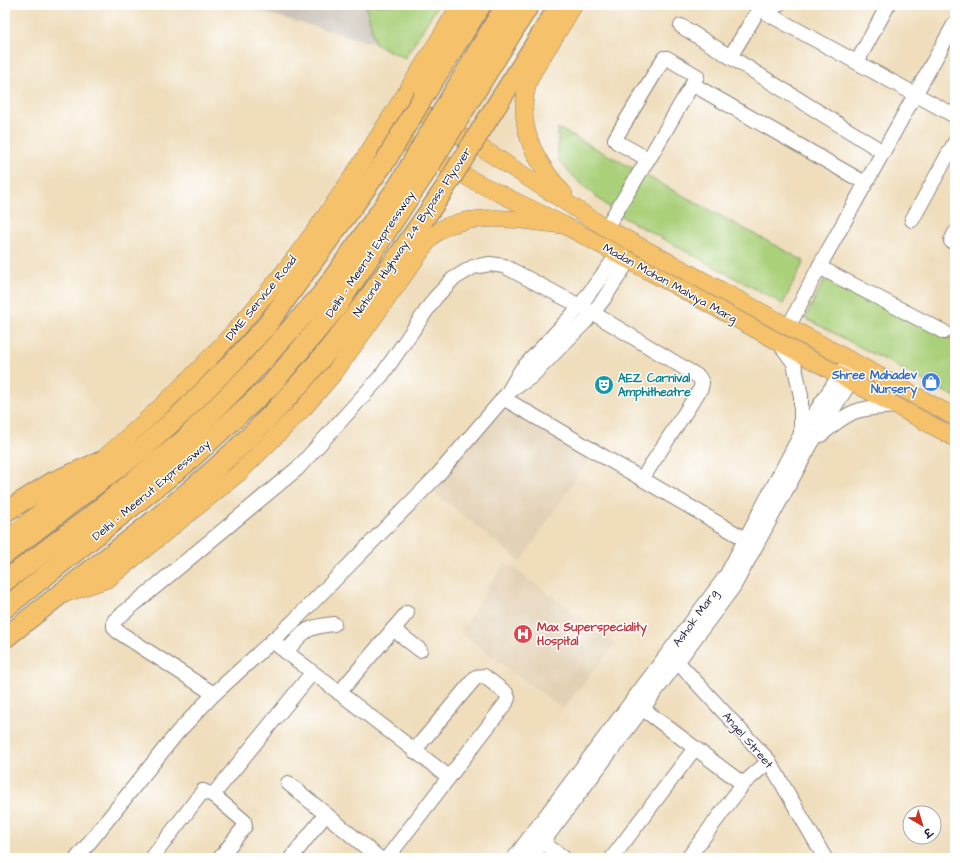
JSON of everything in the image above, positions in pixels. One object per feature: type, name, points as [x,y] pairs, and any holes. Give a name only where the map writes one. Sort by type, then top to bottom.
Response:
[{"type":"highway","points":[[5,554],[142,449],[165,429],[262,330],[299,282],[386,160],[481,5]]},
{"type":"highway","name":"Delhi - Meerut Expressway","points":[[5,608],[186,464],[271,385],[337,306],[452,112],[506,5]]},
{"type":"highway","name":"Delhi - Meerut Expressway","points":[[452,112],[529,5]]},
{"type":"highway","name":"National Highway 24 Bypass Flyover","points":[[22,624],[188,494],[257,430],[318,364],[376,289],[443,191],[560,5]]},
{"type":"highway","name":"Delhi - Meerut Expressway","points":[[5,581],[90,517],[183,441],[257,367],[322,294],[399,186],[416,172]]},
{"type":"highway","points":[[5,512],[53,482],[129,450],[165,429]]},
{"type":"highway","points":[[5,638],[22,624]]},
{"type":"highway","points":[[5,646],[22,624]]},
{"type":"main road","name":"DME Service Road","points":[[5,541],[98,464],[184,384],[238,327],[313,233],[384,130],[460,5]]},
{"type":"main road","points":[[574,5],[530,78],[524,114],[529,142],[534,154],[549,178],[579,211]]},
{"type":"main road","name":"Madan Mohan Malviya Marg","points":[[401,101],[483,149],[606,228],[788,328],[955,417]]},
{"type":"main road","name":"Madan Mohan Malviya Marg","points":[[384,130],[476,182],[564,225],[955,438]]},
{"type":"main road","points":[[58,596],[108,579],[240,472],[303,408],[335,372],[432,236],[446,226],[467,221],[502,218],[564,225]]},
{"type":"street","points":[[730,56],[759,9],[778,5]]},
{"type":"street","points":[[856,62],[888,5]]},
{"type":"street","points":[[759,9],[955,116]]},
{"type":"street","points":[[788,328],[819,267],[955,23]]},
{"type":"street","points":[[681,26],[883,152]]},
{"type":"street","points":[[606,228],[648,159],[692,84],[696,74],[667,58],[662,60],[615,139],[617,142],[648,159]]},
{"type":"street","points":[[692,84],[865,183]]},
{"type":"street","points":[[912,220],[955,142]]},
{"type":"street","points":[[79,858],[176,734],[214,694],[272,641],[436,477],[505,396],[521,370],[623,257]]},
{"type":"street","points":[[505,396],[530,377],[594,313],[623,257]]},
{"type":"street","points":[[214,694],[117,631],[114,627],[114,621],[298,468],[382,375],[435,298],[454,279],[473,267],[490,264],[504,266],[594,313],[699,377],[701,380],[700,388],[642,479]]},
{"type":"street","points":[[819,267],[944,332]]},
{"type":"street","points":[[777,341],[794,363],[801,396],[806,439],[847,414],[865,408],[896,406]]},
{"type":"street","name":"Ashok Marg","points":[[531,858],[537,838],[673,657],[734,586],[751,542],[806,439],[844,378],[856,364]]},
{"type":"street","points":[[505,396],[642,479],[751,542]]},
{"type":"street","points":[[339,693],[407,613]]},
{"type":"street","points":[[286,652],[308,628],[317,625],[334,624]]},
{"type":"street","points":[[393,629],[420,650]]},
{"type":"street","points":[[272,641],[449,777]]},
{"type":"street","name":"Ashok Marg","points":[[514,858],[537,838],[643,708],[673,657]]},
{"type":"street","name":"Angel Street","points":[[673,657],[769,761],[820,855]]},
{"type":"street","points":[[213,796],[312,673]]},
{"type":"street","points":[[387,858],[507,700],[506,692],[484,676],[474,678],[414,751]]},
{"type":"street","points":[[643,708],[744,784]]},
{"type":"street","points":[[612,858],[695,748]]},
{"type":"street","points":[[688,858],[744,784],[769,761]]},
{"type":"street","points":[[288,783],[379,858]]},
{"type":"street","points":[[152,858],[203,791],[213,796],[243,819],[245,823],[245,826],[220,858]]},
{"type":"street","points":[[291,858],[326,814]]},
{"type":"street","points":[[537,838],[564,858]]},
{"type":"shaded area","points":[[238,5],[366,5],[375,44]]},
{"type":"shaded area","points":[[512,408],[592,453],[521,562],[432,491],[498,412]]},
{"type":"shaded area","points":[[505,562],[616,643],[563,709],[460,633]]},
{"type":"green space","points":[[366,5],[438,5],[405,58],[375,44]]},
{"type":"green space","points":[[558,128],[804,261],[783,304],[617,214],[580,183],[558,160]]},
{"type":"green space","points":[[828,273],[955,342],[955,397],[805,318]]},
{"type":"place","name":"Shree Mahadev Nursery","points":[[931,382]]},
{"type":"place","name":"AEZ Carnival Amphitheatre","points":[[604,385]]},
{"type":"place","name":"Max Superspeciality Hospital","points":[[523,634]]}]
